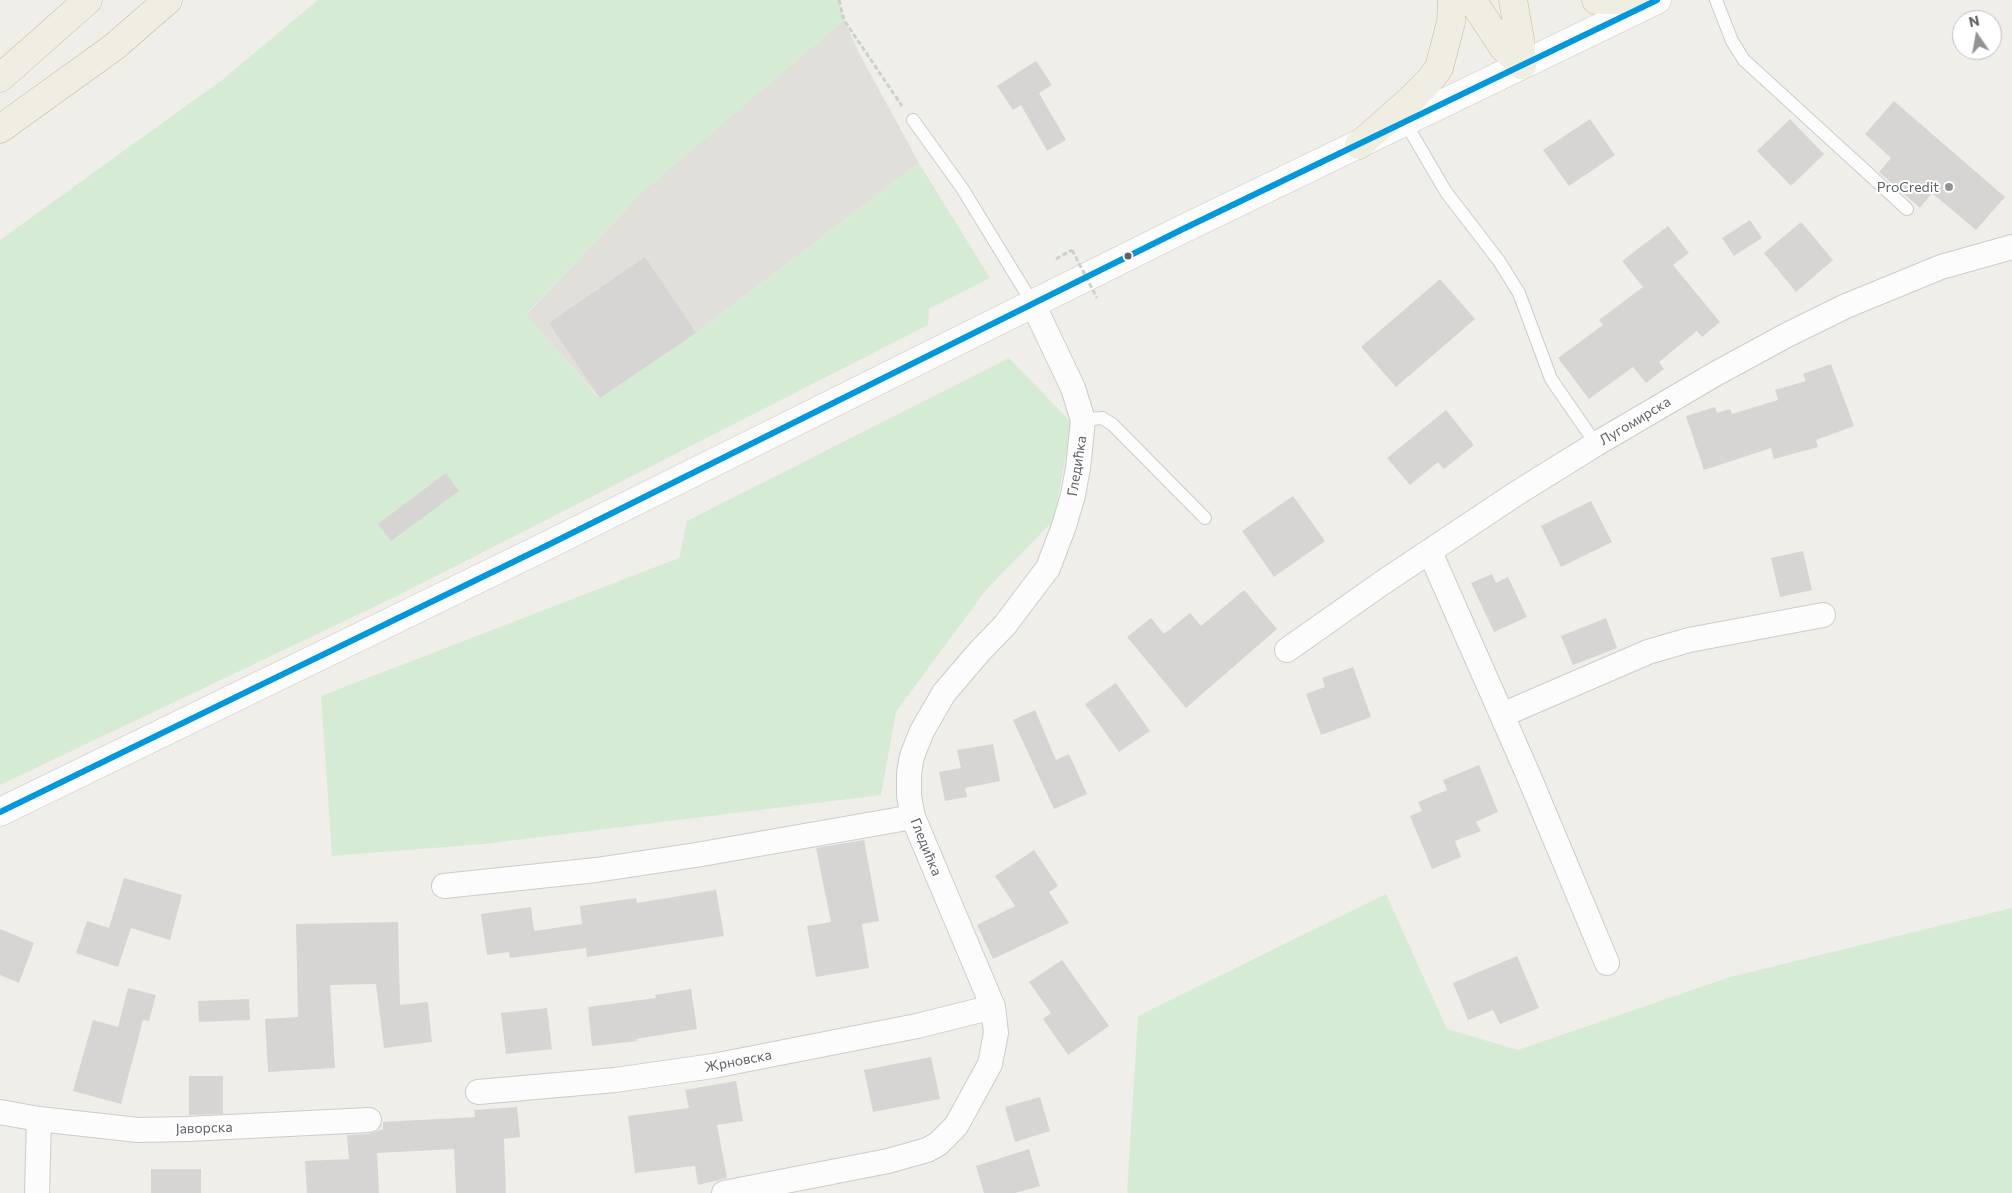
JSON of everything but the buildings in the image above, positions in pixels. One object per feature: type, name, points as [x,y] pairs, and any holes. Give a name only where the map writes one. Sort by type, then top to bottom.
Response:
[{"type":"highway","points":[[0,78],[88,0]]},
{"type":"highway","points":[[0,128],[114,47],[168,0]]},
{"type":"highway","points":[[1359,145],[1429,82],[1439,68],[1451,22],[1452,0]]},
{"type":"highway","points":[[1472,0],[1503,47],[1522,65]]},
{"type":"highway","points":[[1513,0],[1519,31],[1522,65]]},
{"type":"highway","points":[[1596,0],[1636,0]]},
{"type":"main road","points":[[0,812],[574,532],[1185,228],[1657,0]]},
{"type":"street","name":"Лугомирска","points":[[1287,650],[1382,583],[1596,444],[1717,373],[1846,306],[1941,267],[2012,248]]},
{"type":"street","name":"Гледићка","points":[[724,1193],[918,1154],[938,1144],[956,1126],[990,1064],[996,1033],[994,1007],[913,817],[909,796],[909,773],[912,756],[922,731],[944,693],[1023,603],[1043,576],[1054,555],[1073,495],[1083,420],[1073,388],[1034,304]]},
{"type":"street","points":[[1430,552],[1502,715],[1607,963]]},
{"type":"street","points":[[1502,715],[1648,652],[1689,640],[1823,615]]},
{"type":"street","points":[[444,886],[605,869],[913,817]]},
{"type":"street","name":"Жрновска","points":[[478,1092],[615,1080],[713,1066],[917,1026],[994,1007]]},
{"type":"street","name":"Јаворска","points":[[0,1112],[39,1119],[138,1130],[369,1120]]},
{"type":"street","points":[[37,1193],[39,1119]]},
{"type":"lane","points":[[1716,0],[1737,52],[1744,60],[1907,209]]},
{"type":"lane","points":[[913,120],[962,188],[1034,304]]},
{"type":"lane","points":[[1405,122],[1446,192],[1499,261],[1519,293],[1551,380],[1596,444]]},
{"type":"lane","points":[[1083,420],[1102,418],[1112,424],[1204,518]]},
{"type":"path","points":[[839,0],[844,20],[913,120]]},
{"type":"path","points":[[1072,250],[1097,298]]},
{"type":"shaded area","points":[[844,20],[860,55],[919,163],[696,333],[600,398],[526,315],[646,188]]},
{"type":"green space","points":[[318,0],[838,0],[844,20],[641,194],[526,314],[599,398],[696,333],[919,163],[990,278],[929,309],[928,325],[397,596],[0,785],[0,240],[222,80]]},
{"type":"green space","points":[[1009,358],[1072,423],[1054,520],[985,591],[896,712],[881,795],[484,844],[332,856],[321,696],[679,558],[687,521]]},
{"type":"green space","points":[[1386,894],[1447,1029],[1518,1050],[1730,977],[2012,908],[2012,1193],[1127,1193],[1138,1016]]},
{"type":"transit line","points":[[0,812],[548,545],[1185,228],[1657,0]]},
{"type":"place","name":"ProCredit","points":[[1949,187]]}]
